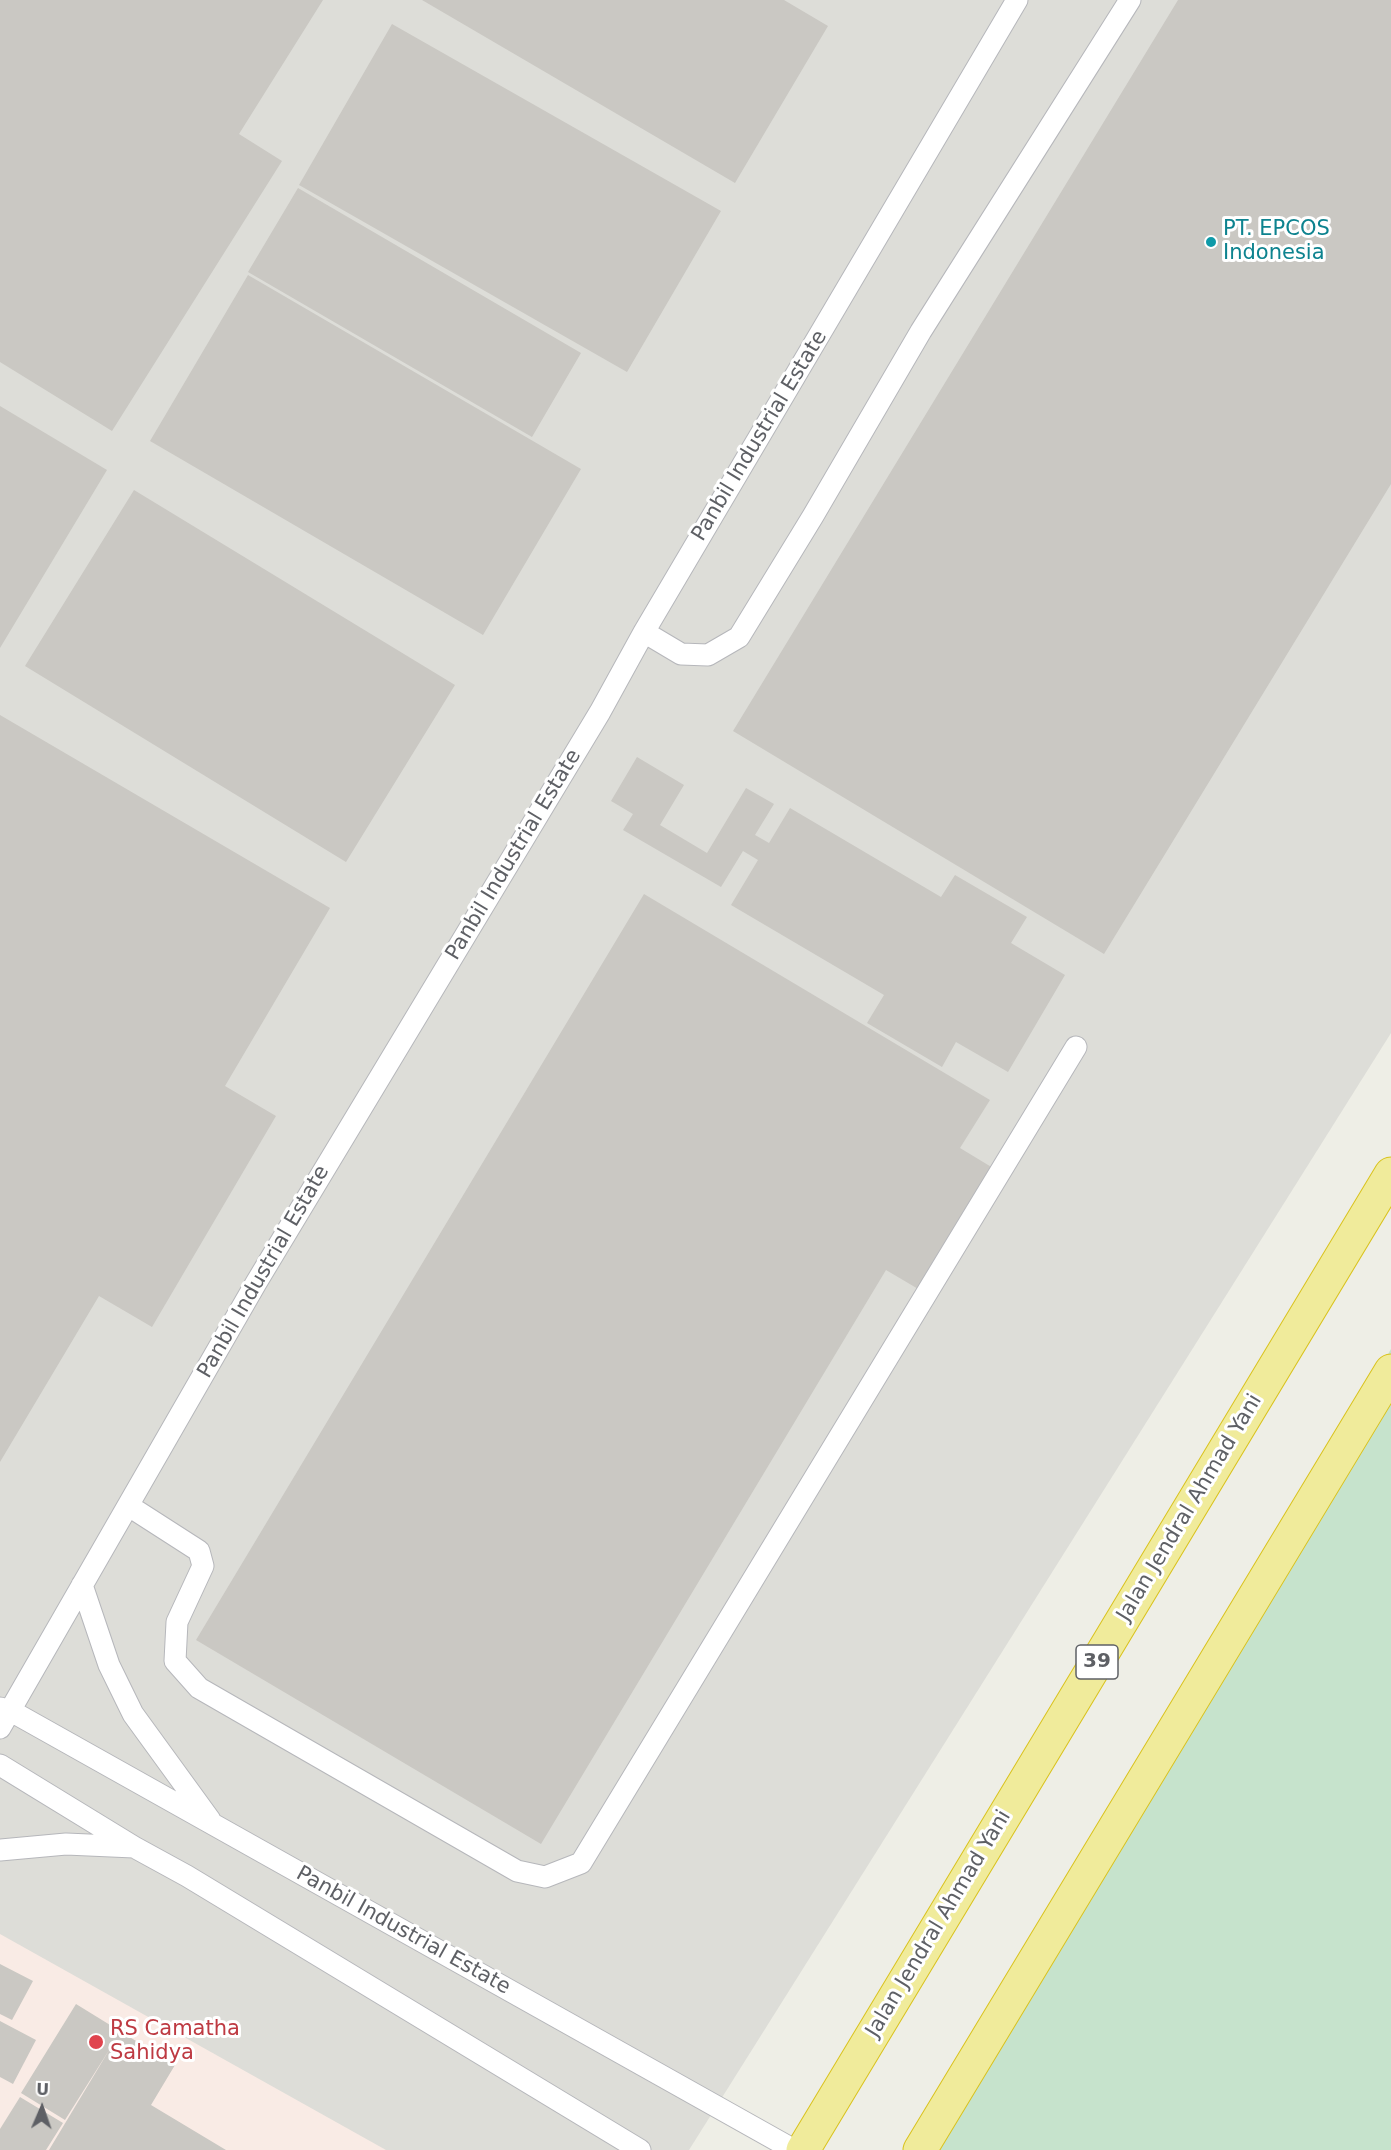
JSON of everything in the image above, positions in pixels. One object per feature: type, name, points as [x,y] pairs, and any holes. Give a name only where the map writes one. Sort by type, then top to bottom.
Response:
[{"type":"highway","name":"Jalan Jendral Ahmad Yani","points":[[803,2150],[1391,1174]]},
{"type":"highway","points":[[920,2150],[1391,1371]]},
{"type":"lane","name":"Panbil Industrial Estate","points":[[795,2150],[214,1825],[4,1716],[129,1506],[256,1282],[600,712],[644,632],[1017,0]]},
{"type":"lane","points":[[644,632],[681,654],[708,656],[739,637],[921,331],[1130,0]]},
{"type":"lane","points":[[129,1506],[199,1551],[203,1566],[177,1622],[175,1661],[199,1688],[517,1871],[545,1878],[581,1863],[1076,1047]]},
{"type":"lane","points":[[82,1585],[109,1665],[133,1714],[214,1825]]},
{"type":"lane","points":[[0,1765],[640,2150]]},
{"type":"lane","points":[[0,1850],[66,1844],[135,1846]]},
{"type":"shaded area","points":[[0,0],[1391,0],[1391,1033],[689,2150],[0,2150]]},
{"type":"shaded area","name":"RS Camatha Sahidya","points":[[0,1934],[386,2150],[0,2150]]},
{"type":"green space","points":[[1391,1349],[1391,2150],[920,2150]]},
{"type":"building","points":[[0,0],[323,0],[239,134],[282,161],[112,431],[0,362]]},
{"type":"building","points":[[422,0],[784,0],[828,26],[735,183]]},
{"type":"building","name":"PT. EPCOS Indonesia","points":[[1178,0],[1391,0],[1391,484],[1104,954],[733,731]]},
{"type":"building","points":[[392,24],[721,211],[627,372],[299,185]]},
{"type":"building","points":[[298,188],[581,353],[532,437],[248,272]]},
{"type":"building","points":[[248,275],[581,469],[483,635],[150,441]]},
{"type":"building","points":[[0,406],[107,470],[0,648]]},
{"type":"building","points":[[134,490],[455,685],[346,862],[25,666]]},
{"type":"building","points":[[0,715],[330,908],[225,1086],[276,1116],[152,1327],[99,1296],[0,1462]]},
{"type":"building","points":[[637,757],[684,785],[660,825],[707,853],[746,788],[774,804],[755,835],[769,843],[790,808],[941,897],[955,875],[1027,917],[1011,943],[1065,975],[1008,1072],[956,1042],[942,1067],[867,1023],[884,995],[731,905],[758,860],[743,851],[721,887],[623,830],[633,814],[611,801]]},
{"type":"building","points":[[644,894],[990,1100],[960,1148],[998,1171],[925,1293],[886,1270],[541,1844],[196,1640]]},
{"type":"building","points":[[0,1964],[33,1981],[12,2020],[0,2014]]},
{"type":"building","points":[[76,2004],[175,2065],[151,2105],[226,2150],[49,2150],[111,2047],[65,2120],[21,2093]]},
{"type":"building","points":[[0,2021],[36,2040],[13,2084],[0,2077]]},
{"type":"building","points":[[20,2097],[63,2123],[46,2150],[0,2150],[0,2129]]},
{"type":"place","name":"PT. EPCOS Indonesia","points":[[1211,242]]},
{"type":"place","name":"RS Camatha Sahidya","points":[[96,2042]]}]
